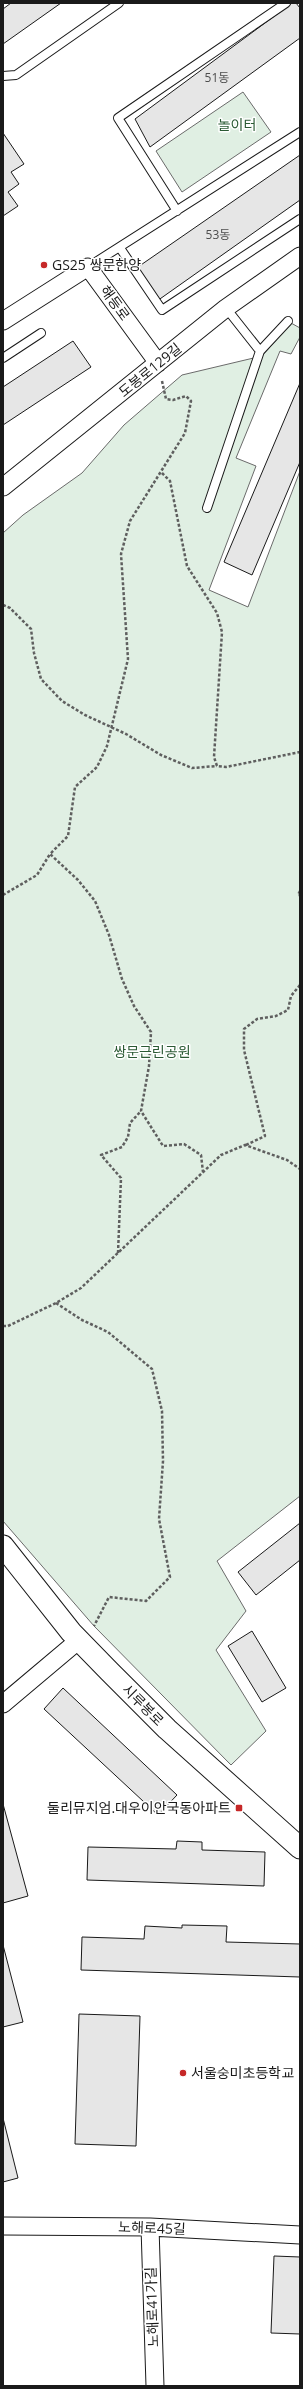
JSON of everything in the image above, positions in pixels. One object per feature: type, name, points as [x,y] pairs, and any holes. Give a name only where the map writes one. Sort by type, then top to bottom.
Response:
[{"type":"street","name":"도봉로129길","points":[[3,487],[226,308],[300,256]]},
{"type":"street","points":[[3,321],[88,267]]},
{"type":"street","name":"해등로","points":[[88,267],[158,363]]},
{"type":"street","name":"시루봉로","points":[[3,1546],[79,1640],[167,1729],[300,1848]]},
{"type":"street","points":[[3,1704],[79,1640]]},
{"type":"street","name":"노해로45길","points":[[3,2226],[150,2227],[300,2235]]},
{"type":"street","name":"노해로41가길","points":[[150,2227],[155,2386]]},
{"type":"lane","points":[[3,76],[16,75],[119,3]]},
{"type":"lane","points":[[177,212],[118,118],[286,3]]},
{"type":"lane","points":[[88,267],[177,212],[300,132]]},
{"type":"lane","points":[[120,248],[162,310],[300,219]]},
{"type":"lane","points":[[226,308],[260,351]]},
{"type":"lane","points":[[207,508],[260,351],[288,321]]},
{"type":"lane","points":[[3,358],[41,333]]},
{"type":"path","points":[[3,895],[37,875],[50,854],[68,836],[75,787],[97,767],[107,746],[110,728],[128,659],[121,554],[130,521],[162,473],[185,433],[191,405],[191,401],[186,396],[173,400],[166,399],[164,393]]},
{"type":"path","points":[[162,473],[170,480],[180,540],[187,566],[217,613],[222,632],[214,757],[217,766]]},
{"type":"path","points":[[3,605],[10,608],[31,629],[34,653],[41,679],[62,701],[110,728],[126,734],[161,755],[192,768],[217,766],[226,767],[300,752]]},
{"type":"path","points":[[50,854],[78,880],[95,901],[109,935],[122,979],[134,1006],[151,1032],[149,1066],[141,1111],[130,1123],[128,1137],[122,1148],[101,1155],[121,1178],[118,1254]]},
{"type":"path","points":[[300,891],[298,895],[300,895]]},
{"type":"path","points":[[3,1326],[8,1326],[56,1303],[81,1288],[221,1156],[265,1136],[244,1050],[244,1029],[256,1019],[276,1016],[288,1010],[291,996],[300,985]]},
{"type":"path","points":[[141,1111],[163,1146],[184,1144],[201,1155],[203,1172]]},
{"type":"path","points":[[245,1145],[287,1160],[300,1169]]},
{"type":"path","points":[[56,1303],[82,1320],[108,1332],[152,1369],[162,1411],[163,1461],[160,1519],[170,1577],[146,1601],[109,1598],[94,1626]]},
{"type":"green space","name":"놀이터","points":[[243,92],[271,132],[182,192],[156,151]]},
{"type":"green space","name":"쌍문근린공원","points":[[291,323],[300,328],[300,337],[291,354],[280,351],[236,458],[256,466],[209,590],[248,607],[300,471],[300,1496],[217,1561],[246,1611],[216,1650],[266,1731],[231,1765],[94,1626],[3,1521],[3,533],[23,515],[82,473],[124,425],[182,375],[262,356]]},
{"type":"building","points":[[11,3],[61,3],[3,44],[3,9]]},
{"type":"building","points":[[292,3],[296,3],[300,8],[300,38],[150,147],[135,119]]},
{"type":"building","points":[[3,133],[24,164],[11,172],[19,184],[8,192],[18,206],[3,216]]},
{"type":"building","points":[[300,155],[300,200],[157,301],[135,269]]},
{"type":"building","points":[[73,341],[91,367],[3,425],[3,387]]},
{"type":"building","points":[[300,383],[300,462],[252,575],[224,562]]},
{"type":"building","points":[[300,1523],[300,1560],[256,1595],[238,1572]]},
{"type":"building","points":[[252,1631],[286,1688],[262,1702],[228,1646]]},
{"type":"building","points":[[63,1688],[177,1795],[158,1815],[44,1709]]},
{"type":"building","points":[[3,1804],[28,1896],[3,1903]]},
{"type":"building","points":[[177,1841],[202,1842],[202,1850],[265,1852],[264,1886],[87,1880],[88,1847],[176,1849]]},
{"type":"building","points":[[182,1925],[227,1926],[226,1942],[300,1944],[300,1977],[81,1970],[82,1937],[144,1939],[145,1926],[182,1928]]},
{"type":"building","points":[[3,1945],[23,2022],[3,2027]]},
{"type":"building","points":[[79,2014],[140,2016],[136,2146],[75,2144]]},
{"type":"building","points":[[3,2118],[18,2178],[3,2182]]},
{"type":"building","points":[[274,2256],[300,2257],[300,2334],[271,2333]]},
{"type":"place","name":"GS25 쌍문한양","points":[[44,265]]},
{"type":"place","name":"둘리뮤지엄.대우이안국동아파트","points":[[239,1808]]},
{"type":"place","name":"서울숭미초등학교","points":[[183,2073]]}]
